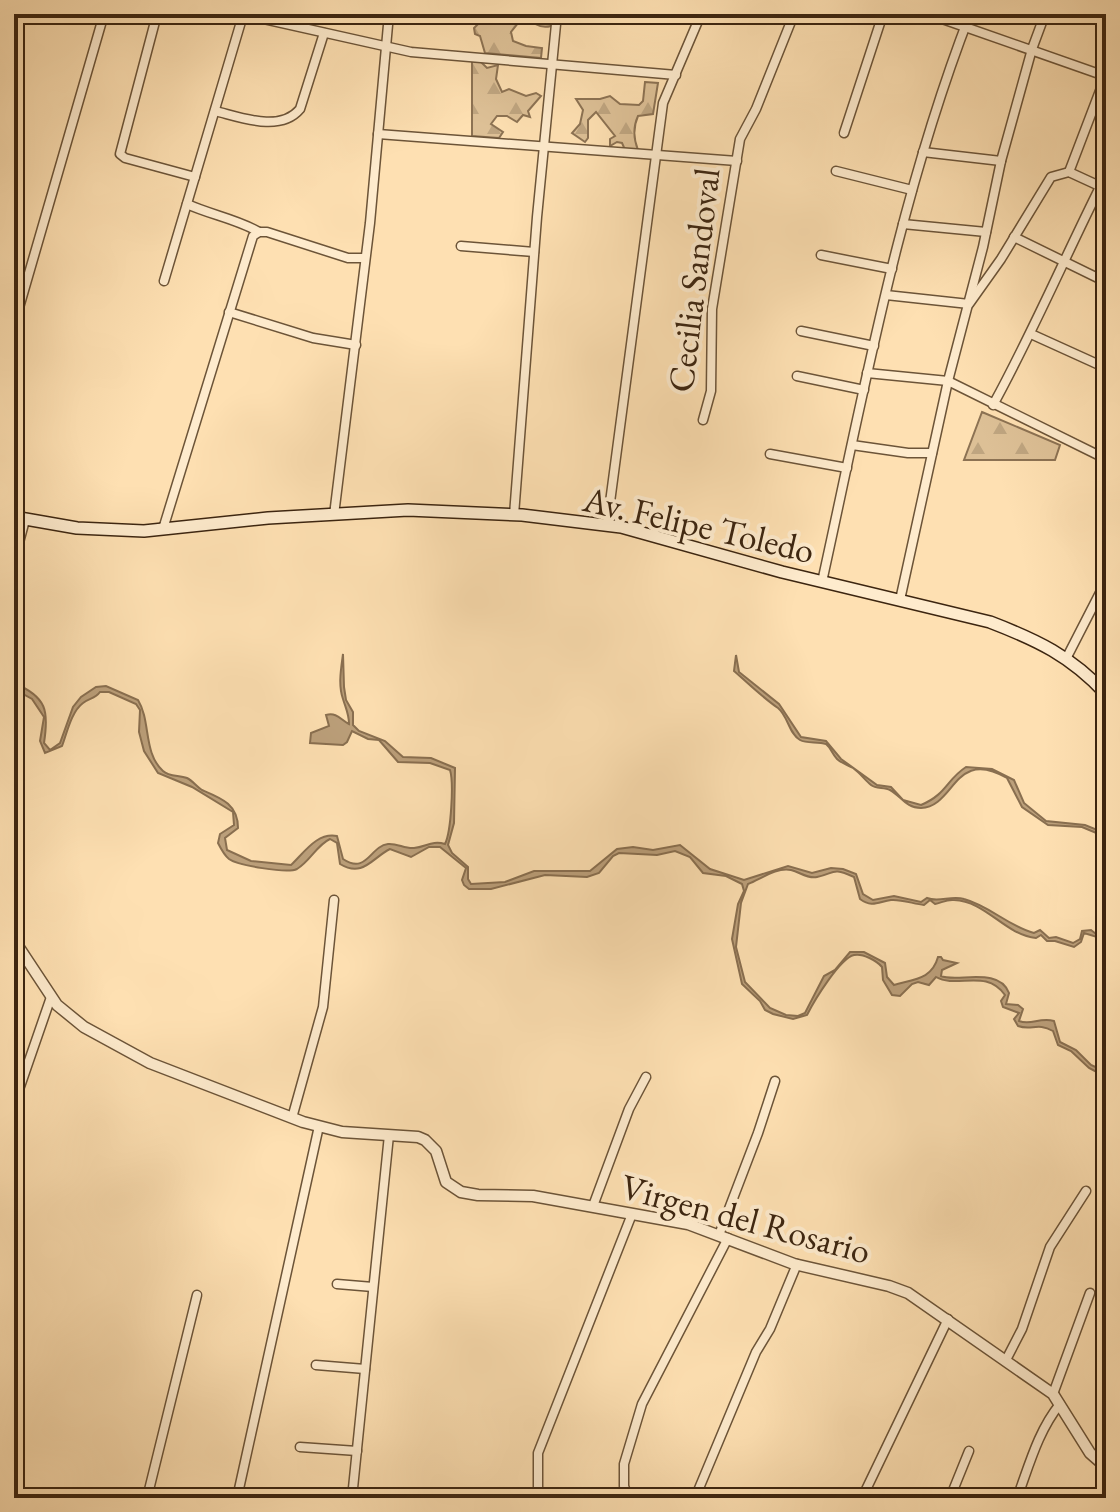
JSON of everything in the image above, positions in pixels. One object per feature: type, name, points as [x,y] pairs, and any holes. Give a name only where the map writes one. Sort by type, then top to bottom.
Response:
[{"type":"main road","name":"Av. Felipe Toledo","points":[[20,518],[110,531],[268,518],[437,510],[607,525],[822,582],[990,622],[1020,633],[1067,657],[1106,694]]},
{"type":"street","points":[[14,325],[104,14]]},
{"type":"street","points":[[157,14],[120,154],[195,177]]},
{"type":"street","points":[[334,515],[356,345],[389,14]]},
{"type":"street","points":[[514,515],[534,252],[557,14]]},
{"type":"street","points":[[607,525],[663,103],[701,14]]},
{"type":"street","name":"Cecilia Sandoval","points":[[703,420],[711,391],[712,309],[740,139],[756,109],[794,14]]},
{"type":"street","points":[[844,133],[883,14]]},
{"type":"street","points":[[928,14],[1106,76],[1069,172]]},
{"type":"street","points":[[822,582],[903,224],[923,152],[970,14]]},
{"type":"street","points":[[900,600],[1001,161],[1032,49],[1045,14]]},
{"type":"street","points":[[164,281],[242,15],[387,48],[676,75]]},
{"type":"street","points":[[215,111],[268,122],[295,115],[300,109],[324,33]]},
{"type":"street","points":[[378,134],[737,161]]},
{"type":"street","points":[[923,152],[1001,161]]},
{"type":"street","points":[[836,171],[912,190]]},
{"type":"street","points":[[969,304],[1001,259],[1043,185],[1051,177],[1069,172],[1103,188],[1062,263],[1031,334],[993,405]]},
{"type":"street","points":[[187,204],[244,223],[259,232],[348,258],[364,258]]},
{"type":"street","points":[[903,224],[986,232]]},
{"type":"street","points":[[163,529],[253,236],[259,232]]},
{"type":"street","points":[[1014,237],[1106,282]]},
{"type":"street","points":[[461,246],[534,252]]},
{"type":"street","points":[[983,247],[1001,259]]},
{"type":"street","points":[[821,255],[892,269]]},
{"type":"street","points":[[886,295],[969,304]]},
{"type":"street","points":[[229,312],[313,338],[356,345]]},
{"type":"street","points":[[801,331],[874,346]]},
{"type":"street","points":[[1031,334],[1106,368]]},
{"type":"street","points":[[867,373],[948,381],[1106,459]]},
{"type":"street","points":[[797,376],[864,390]]},
{"type":"street","points":[[852,445],[932,453]]},
{"type":"street","points":[[770,454],[847,468]]},
{"type":"street","points":[[14,561],[20,518]]},
{"type":"street","points":[[1067,657],[1106,581]]},
{"type":"street","points":[[292,1118],[323,1007],[334,900]]},
{"type":"street","name":"Virgen del Rosario","points":[[14,940],[57,1005],[84,1027],[118,1048],[292,1118],[342,1132],[418,1137],[436,1151],[446,1182],[461,1192],[533,1196],[688,1224],[797,1264],[908,1293],[1053,1394],[1090,1453],[1106,1467]]},
{"type":"street","points":[[14,1104],[51,997]]},
{"type":"street","points":[[593,1206],[629,1109],[646,1077]]},
{"type":"street","points":[[628,1498],[624,1486],[624,1464],[642,1404],[723,1236],[775,1081]]},
{"type":"street","points":[[237,1498],[319,1126]]},
{"type":"street","points":[[352,1498],[389,1135]]},
{"type":"street","points":[[1006,1360],[1022,1329],[1050,1247],[1086,1191]]},
{"type":"street","points":[[538,1498],[538,1453],[632,1214]]},
{"type":"street","points":[[695,1498],[756,1352],[770,1329],[797,1264]]},
{"type":"street","points":[[337,1284],[373,1287]]},
{"type":"street","points":[[1053,1394],[1090,1293]]},
{"type":"street","points":[[147,1498],[197,1295]]},
{"type":"street","points":[[862,1498],[948,1319]]},
{"type":"street","points":[[316,1365],[365,1369]]},
{"type":"street","points":[[1017,1498],[1035,1447],[1060,1404]]},
{"type":"street","points":[[300,1447],[357,1451]]},
{"type":"street","points":[[950,1498],[969,1451]]},
{"type":"green space","points":[[480,14],[488,14],[495,21],[519,22],[511,32],[513,41],[542,48],[541,58],[485,53],[474,28],[480,22]]},
{"type":"green space","points":[[515,14],[553,14],[554,20],[551,26],[543,27],[527,16]]},
{"type":"green space","points":[[472,61],[481,62],[487,68],[498,65],[496,79],[502,92],[509,89],[526,96],[536,93],[541,96],[528,111],[530,117],[523,115],[517,122],[507,116],[497,116],[491,124],[503,132],[499,138],[472,136]]},
{"type":"green space","points":[[645,82],[658,83],[653,114],[638,116],[636,120],[638,150],[626,152],[622,143],[617,142],[610,146],[610,139],[615,136],[596,112],[588,120],[588,138],[585,142],[572,133],[580,124],[583,110],[576,99],[610,96],[620,104],[639,105],[643,101]]},
{"type":"green space","points":[[982,412],[1060,445],[1055,460],[964,460]]},
{"type":"shaded area","points":[[343,654],[344,687],[346,700],[353,712],[353,725],[359,731],[385,741],[403,757],[431,758],[455,768],[454,823],[448,845],[452,853],[468,867],[471,884],[505,882],[534,871],[590,871],[617,849],[633,847],[653,850],[680,845],[710,869],[744,880],[788,866],[812,873],[831,868],[843,869],[856,874],[863,894],[873,900],[894,896],[921,902],[927,898],[964,899],[1025,930],[1034,933],[1040,930],[1049,938],[1056,937],[1073,943],[1080,939],[1082,931],[1091,930],[1096,934],[1106,932],[1106,936],[1097,937],[1084,933],[1081,942],[1074,947],[1047,941],[1041,935],[1036,938],[1025,936],[965,902],[951,900],[935,904],[930,900],[924,905],[891,900],[868,903],[860,899],[854,877],[847,874],[834,872],[813,877],[785,870],[748,884],[741,903],[736,947],[745,982],[770,1008],[798,1016],[805,1013],[824,976],[835,970],[850,952],[864,952],[885,963],[887,977],[894,985],[927,974],[941,957],[957,963],[942,970],[941,976],[996,980],[1009,993],[1006,1004],[1018,1005],[1023,1009],[1019,1021],[1054,1021],[1060,1042],[1106,1072],[1106,1077],[1058,1045],[1053,1031],[1043,1027],[1018,1026],[1014,1019],[1019,1013],[1003,1007],[1001,1001],[1005,995],[989,982],[936,977],[929,985],[918,982],[900,996],[892,995],[883,980],[882,967],[861,955],[854,955],[842,964],[807,1015],[793,1019],[765,1010],[742,984],[732,939],[738,904],[744,891],[742,884],[726,876],[703,873],[690,857],[675,851],[657,855],[619,853],[599,873],[587,877],[545,875],[491,889],[469,889],[464,885],[462,880],[466,868],[440,847],[429,847],[411,857],[390,849],[367,865],[355,869],[340,864],[337,843],[330,839],[297,869],[273,870],[234,861],[226,856],[218,843],[220,834],[234,825],[233,812],[192,787],[158,773],[144,751],[139,732],[140,710],[136,704],[109,692],[100,692],[75,712],[62,746],[45,753],[40,741],[44,717],[32,699],[14,689],[14,683],[25,688],[43,706],[46,722],[44,743],[50,750],[60,743],[73,707],[96,687],[106,686],[138,700],[157,764],[165,773],[187,778],[232,808],[238,828],[225,838],[227,850],[251,861],[291,865],[311,844],[330,836],[337,836],[343,859],[358,864],[388,844],[411,848],[445,844],[451,807],[450,770],[430,763],[398,762],[379,740],[368,739],[352,731],[343,745],[310,743],[311,733],[329,726],[326,715],[336,715],[349,724],[341,694]]},
{"type":"shaded area","points":[[736,655],[739,672],[779,704],[801,737],[826,741],[841,759],[877,785],[891,787],[903,800],[921,805],[941,792],[966,767],[992,769],[1014,780],[1024,803],[1046,821],[1085,825],[1106,837],[1082,827],[1048,825],[1022,807],[1007,778],[989,770],[976,769],[965,774],[932,805],[921,808],[911,806],[908,804],[890,790],[871,785],[853,768],[837,759],[826,744],[796,737],[781,711],[734,671]]}]
